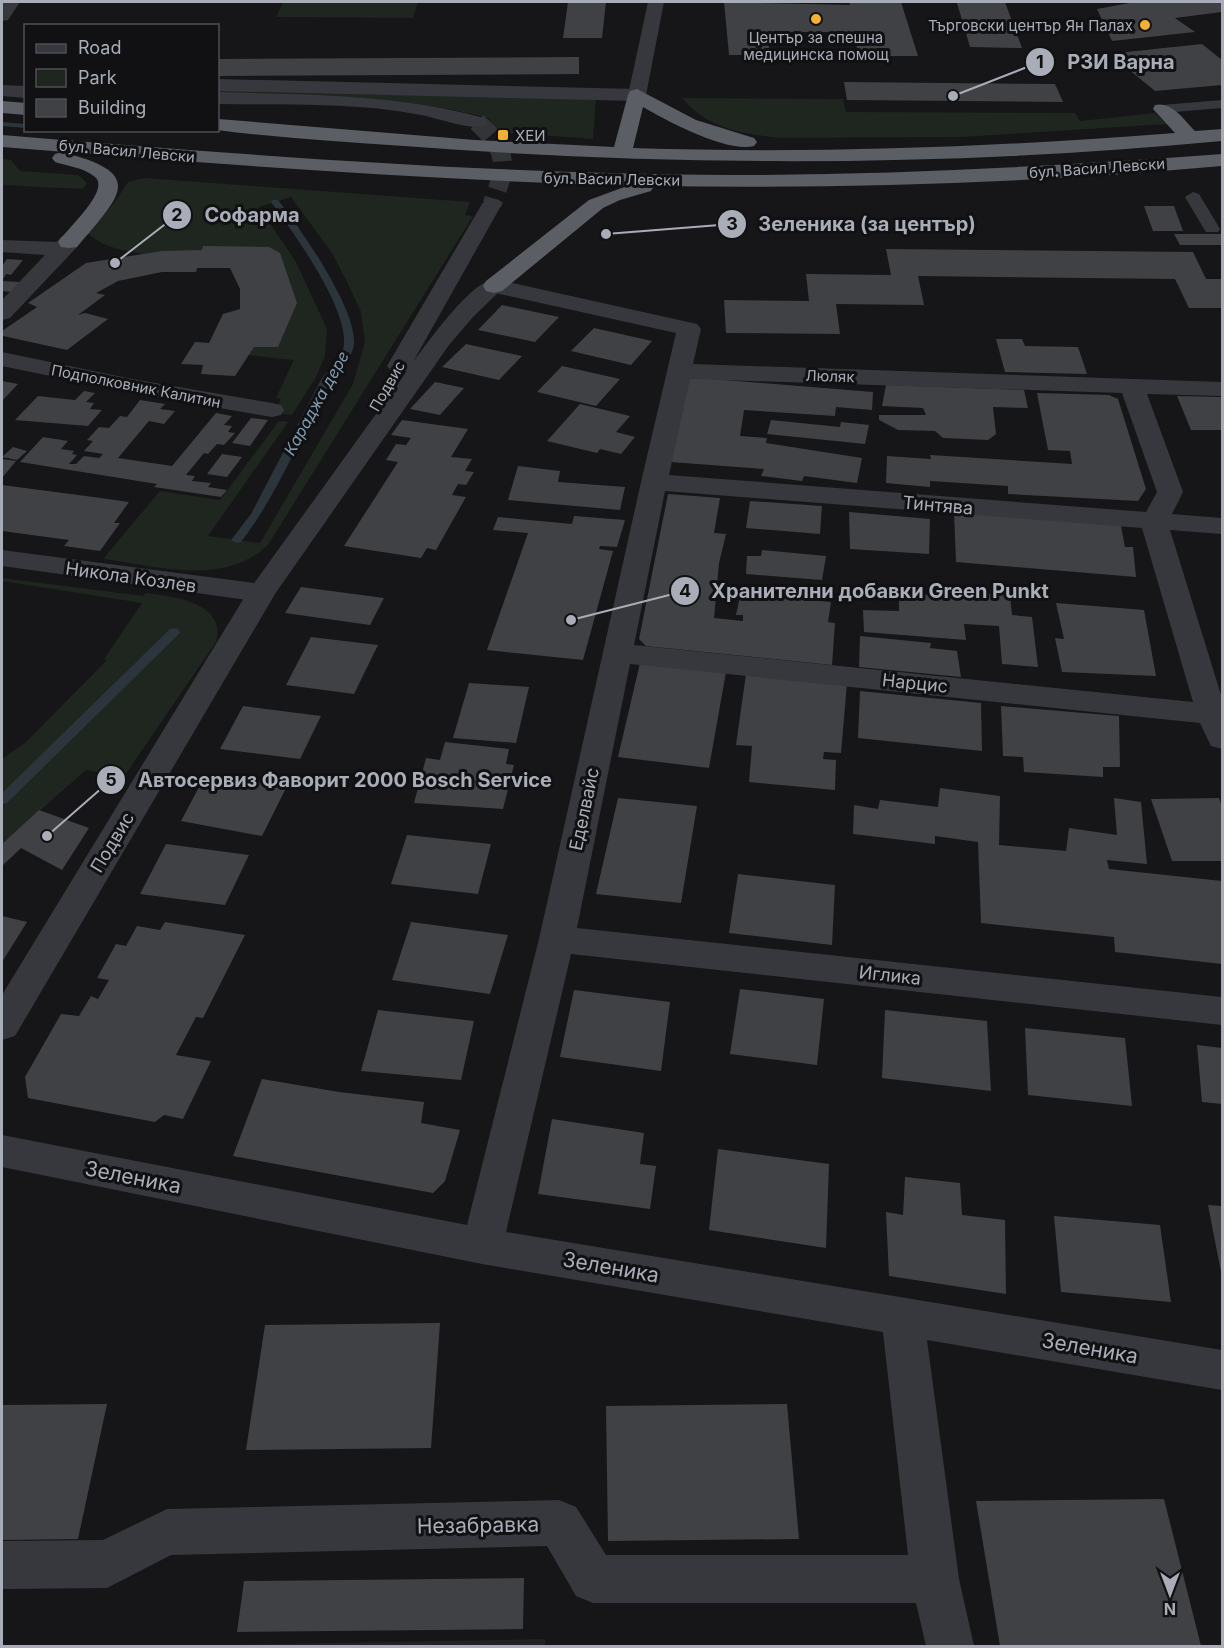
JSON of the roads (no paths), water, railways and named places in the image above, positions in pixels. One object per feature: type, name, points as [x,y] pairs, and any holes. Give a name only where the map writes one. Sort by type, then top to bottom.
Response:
[{"type":"highway","points":[[622,153],[637,95],[686,124],[718,136],[762,144],[914,154]]},
{"type":"highway","points":[[2,103],[24,108]]},
{"type":"highway","points":[[1162,110],[1191,138]]},
{"type":"highway","name":"бул. Васил Левски","points":[[219,126],[468,146],[622,153],[914,154],[1028,150],[1222,135]]},
{"type":"highway","points":[[2,143],[78,161],[104,173],[109,179],[110,185],[105,197],[66,245]]},
{"type":"highway","name":"бул. Васил Левски","points":[[2,143],[357,169],[696,181],[950,177],[1222,160]]},
{"type":"highway","points":[[494,286],[596,204],[613,196],[647,187],[696,181]]},
{"type":"street","points":[[2,16],[12,2]]},
{"type":"street","points":[[219,85],[637,95],[657,2]]},
{"type":"street","points":[[2,103],[24,93]]},
{"type":"street","points":[[219,98],[383,106],[437,112],[477,122]]},
{"type":"street","name":"Подвис","points":[[279,566],[388,386],[492,204]]},
{"type":"street","points":[[2,246],[66,245]]},
{"type":"street","points":[[2,313],[66,245]]},
{"type":"street","points":[[494,286],[689,329],[680,371]]},
{"type":"street","name":"Подвис","points":[[2,1026],[246,592],[279,566],[441,340],[465,312],[494,286]]},
{"type":"street","name":"Подполковник Калитин","points":[[2,359],[132,386],[272,410]]},
{"type":"street","name":"Люляк","points":[[680,371],[1222,389]]},
{"type":"street","name":"Еделвайс","points":[[482,1246],[557,939],[654,482],[680,371]]},
{"type":"street","points":[[1132,386],[1170,492],[1154,522]]},
{"type":"street","name":"Тинтява","points":[[654,482],[1222,526]]},
{"type":"street","name":"Нарцис","points":[[617,653],[1217,726],[1154,522]]},
{"type":"street","name":"Никола Козлев","points":[[2,558],[246,592]]},
{"type":"street","name":"Иглика","points":[[557,939],[1222,1011]]},
{"type":"street","name":"Зеленика","points":[[2,1151],[482,1246],[1222,1370]]},
{"type":"street","points":[[902,1316],[935,1579],[950,1647]]},
{"type":"street","name":"Незабравка","points":[[2,1565],[107,1564],[167,1532],[559,1523],[593,1579],[935,1579]]},
{"type":"lane","points":[[1162,110],[1222,104]]},
{"type":"lane","points":[[1193,196],[1212,229]]},
{"type":"waterway","name":"Караджа дере","points":[[2,124],[24,126]]},
{"type":"waterway","name":"Караджа дере","points":[[237,540],[256,515],[327,378],[341,362],[349,344],[348,331],[333,292],[308,249],[275,202]]},
{"type":"waterway","name":"Караджа дере","points":[[2,800],[174,632]]},
{"type":"tunnel","points":[[477,122],[495,142],[502,159],[500,179],[492,204]]},
{"type":"place","name":"Център за спешна медицинска помощ","points":[[816,19]]},
{"type":"place","name":"Търговски център Ян Палах","points":[[1145,25]]},
{"type":"place","name":"РЗИ Варна","points":[[953,96]]},
{"type":"place","name":"ХЕИ","points":[[503,135]]},
{"type":"place","name":"Зеленика (за център)","points":[[606,234]]},
{"type":"place","name":"Софарма","points":[[115,263]]},
{"type":"place","name":"Хранителни добавки Green Punkt","points":[[571,620]]},
{"type":"place","name":"Автосервиз Фаворит 2000 Bosch Service","points":[[47,836]]}]
